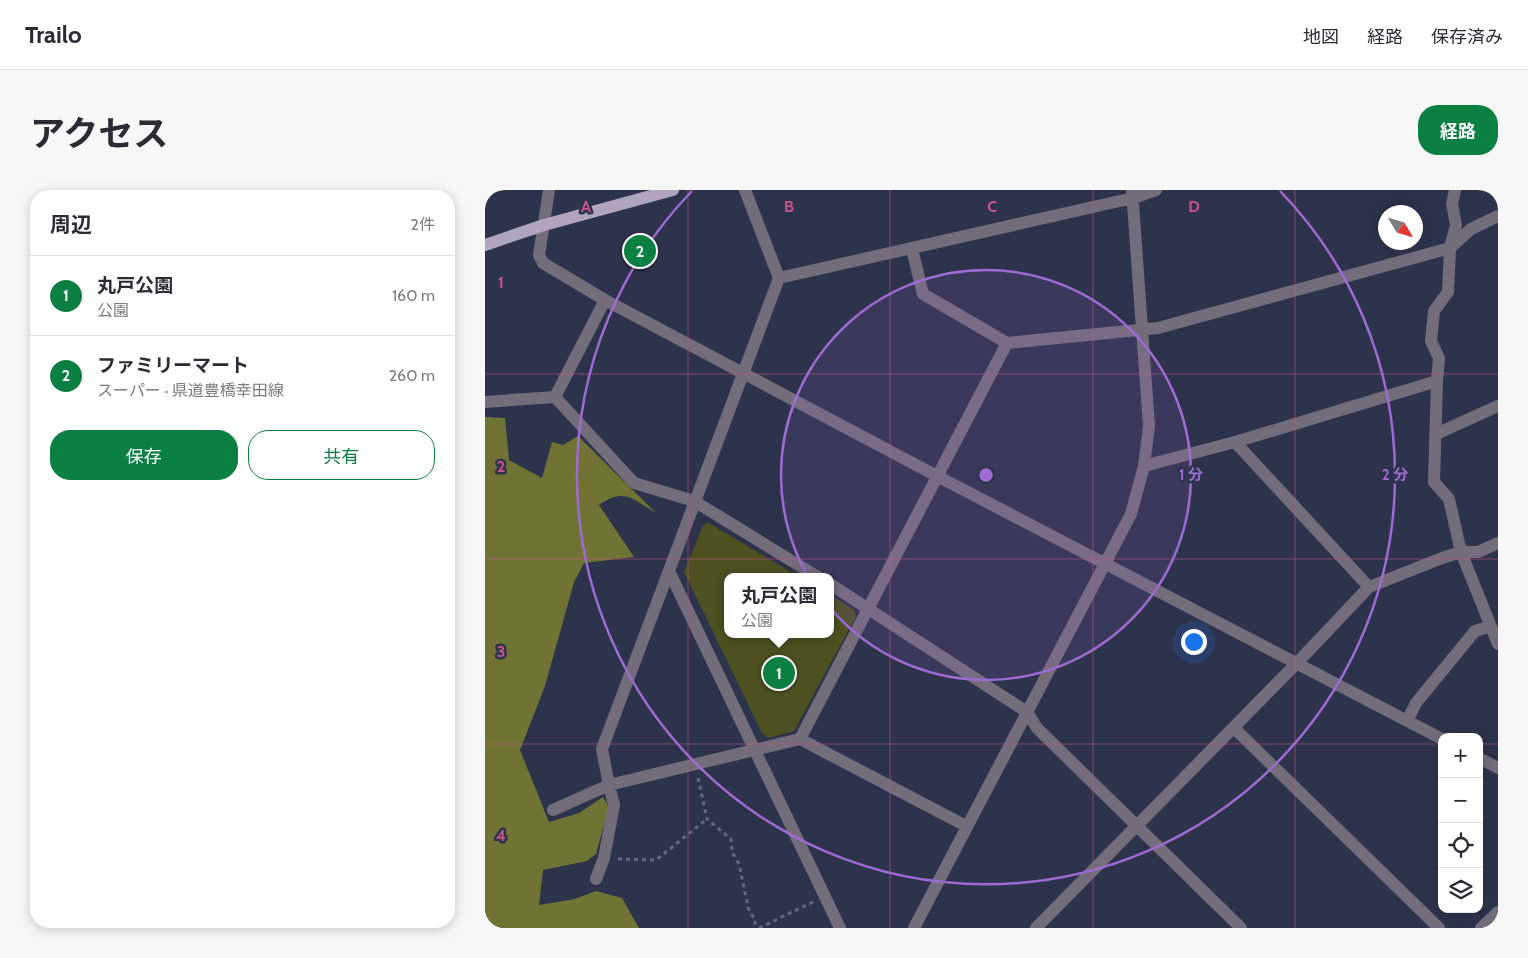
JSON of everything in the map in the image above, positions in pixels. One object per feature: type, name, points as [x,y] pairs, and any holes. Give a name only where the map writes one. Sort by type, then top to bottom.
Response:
[{"type":"main road","points":[[485,245],[640,194],[673,190]]},
{"type":"street","points":[[549,190],[539,255],[543,263],[605,300],[937,476],[1438,737]]},
{"type":"street","points":[[596,879],[604,858],[614,805],[602,749],[779,278],[745,190]]},
{"type":"street","points":[[779,278],[912,249],[1132,194],[1156,190]]},
{"type":"street","points":[[1455,190],[1452,204],[1456,225],[1450,248],[1447,292],[1434,311],[1431,341],[1439,358],[1434,482],[1449,499],[1461,552],[1498,644]]},
{"type":"street","points":[[914,928],[1131,514],[1144,466],[1149,426],[1132,194]]},
{"type":"street","points":[[912,249],[923,294],[1007,343],[1158,328],[1450,248],[1471,228],[1498,216]]},
{"type":"street","points":[[555,397],[605,300]]},
{"type":"street","points":[[800,739],[1007,343]]},
{"type":"street","points":[[1144,466],[1235,442],[1437,381]]},
{"type":"street","points":[[485,402],[555,397]]},
{"type":"street","points":[[555,397],[635,483],[694,501],[811,573]]},
{"type":"street","points":[[1436,434],[1498,406]]},
{"type":"street","points":[[1235,442],[1369,587]]},
{"type":"street","points":[[1036,928],[1234,728],[1369,587],[1461,552],[1478,552],[1498,543]]},
{"type":"street","points":[[669,571],[840,928]]},
{"type":"street","points":[[834,586],[1027,712],[1037,728],[1139,825],[1241,928]]},
{"type":"street","points":[[1407,721],[1416,703],[1475,630],[1491,626]]},
{"type":"street","points":[[1234,728],[1439,928]]},
{"type":"street","points":[[553,810],[609,785],[800,739],[966,826]]},
{"type":"street","points":[[1483,760],[1498,768]]},
{"type":"street","points":[[1481,928],[1498,912]]},
{"type":"path","points":[[695,764],[707,819],[731,839],[732,852],[739,864],[749,911],[755,919],[755,928]]},
{"type":"path","points":[[616,859],[656,860],[707,819]]},
{"type":"path","points":[[759,928],[825,897]]},
{"type":"green space","points":[[485,417],[505,418],[509,460],[542,478],[552,442],[563,445],[578,436],[656,513],[628,497],[622,496],[615,497],[599,505],[634,557],[584,563],[574,582],[545,686],[520,750],[549,822],[579,813],[603,797],[609,807],[596,854],[587,861],[543,870],[539,905],[575,899],[596,891],[622,898],[639,928],[485,928]]},
{"type":"green space","points":[[707,522],[792,573],[724,573],[724,638],[834,638],[834,598],[854,610],[856,616],[794,731],[768,738],[762,733],[684,572],[702,528]]},
{"type":"place","name":"ファミリーマート","points":[[640,251]]},
{"type":"place","name":"丸戸公園","points":[[779,673]]}]
